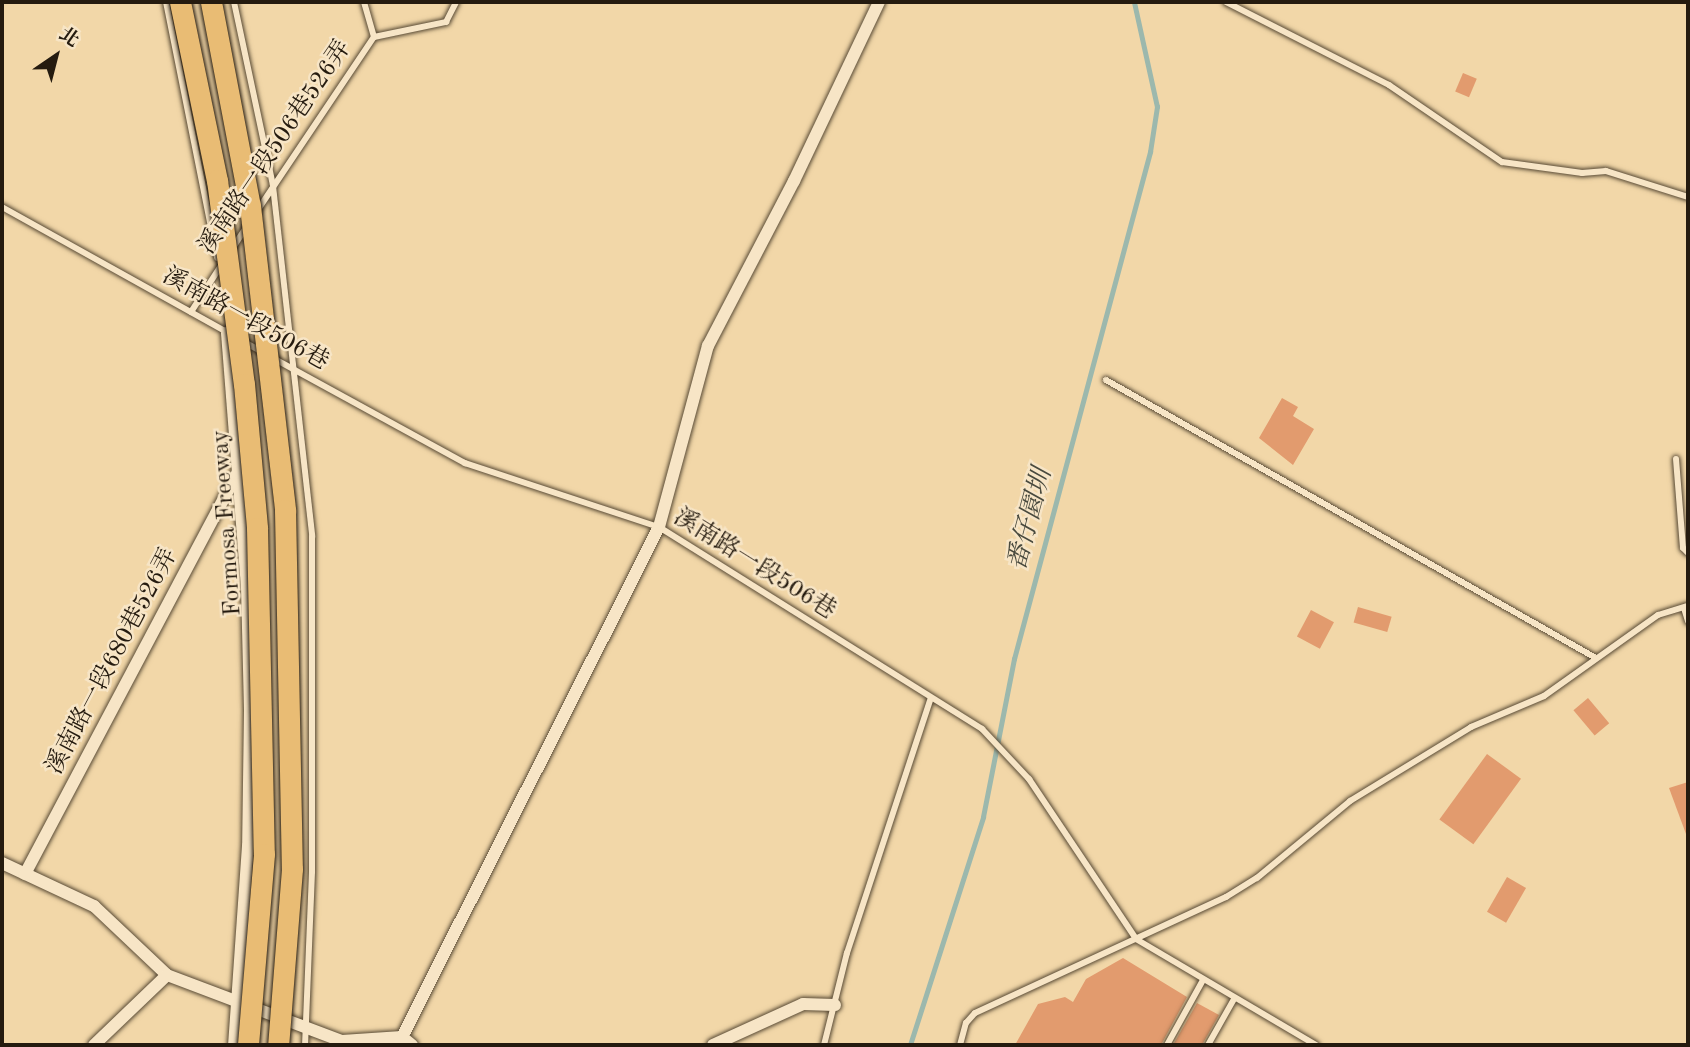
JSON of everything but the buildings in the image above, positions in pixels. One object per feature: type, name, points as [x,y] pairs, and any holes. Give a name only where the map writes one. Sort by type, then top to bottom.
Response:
[{"type":"highway","name":"Formosa Freeway","points":[[180,2],[222,218],[257,528],[264,854],[248,1045]]},
{"type":"highway","points":[[211,2],[250,206],[285,510],[292,829],[278,1045]]},
{"type":"street","points":[[2,863],[94,906],[167,975],[342,1041],[404,1043],[659,527],[708,346],[794,181],[879,2]]},
{"type":"street","points":[[227,332],[239,470],[250,711],[245,912],[235,1001],[234,1045]]},
{"type":"street","name":"溪南路一段680巷526弄","points":[[25,874],[239,470]]},
{"type":"street","points":[[94,1045],[167,975]]},
{"type":"street","points":[[713,1045],[803,1004],[835,1005]]},
{"type":"lane","points":[[166,2],[219,270],[227,332]]},
{"type":"lane","points":[[234,2],[273,186],[312,536],[312,872],[305,1045]]},
{"type":"lane","name":"溪南路一段506巷526弄","points":[[191,312],[374,37],[364,2]]},
{"type":"lane","points":[[374,37],[446,22],[456,2]]},
{"type":"lane","points":[[1226,2],[1389,85],[1502,162],[1582,173],[1606,171],[1688,197]]},
{"type":"lane","name":"溪南路一段506巷","points":[[2,207],[465,463],[659,527],[930,698],[993,740],[1029,779],[1136,939],[1316,1045]]},
{"type":"lane","points":[[1106,380],[1594,657]]},
{"type":"lane","points":[[1676,458],[1683,548],[1688,553]]},
{"type":"lane","points":[[960,1045],[966,1023],[975,1013],[1136,939],[1257,878],[1350,801],[1471,727],[1544,696],[1594,657],[1658,615],[1686,607],[1688,621]]},
{"type":"lane","points":[[824,1045],[930,698]]},
{"type":"lane","points":[[1167,1045],[1203,980]]},
{"type":"lane","points":[[1208,1045],[1234,999]]},
{"type":"waterway","name":"番仔園圳","points":[[910,1045],[983,817],[1014,659],[1150,152],[1157,107],[1134,2]]}]
